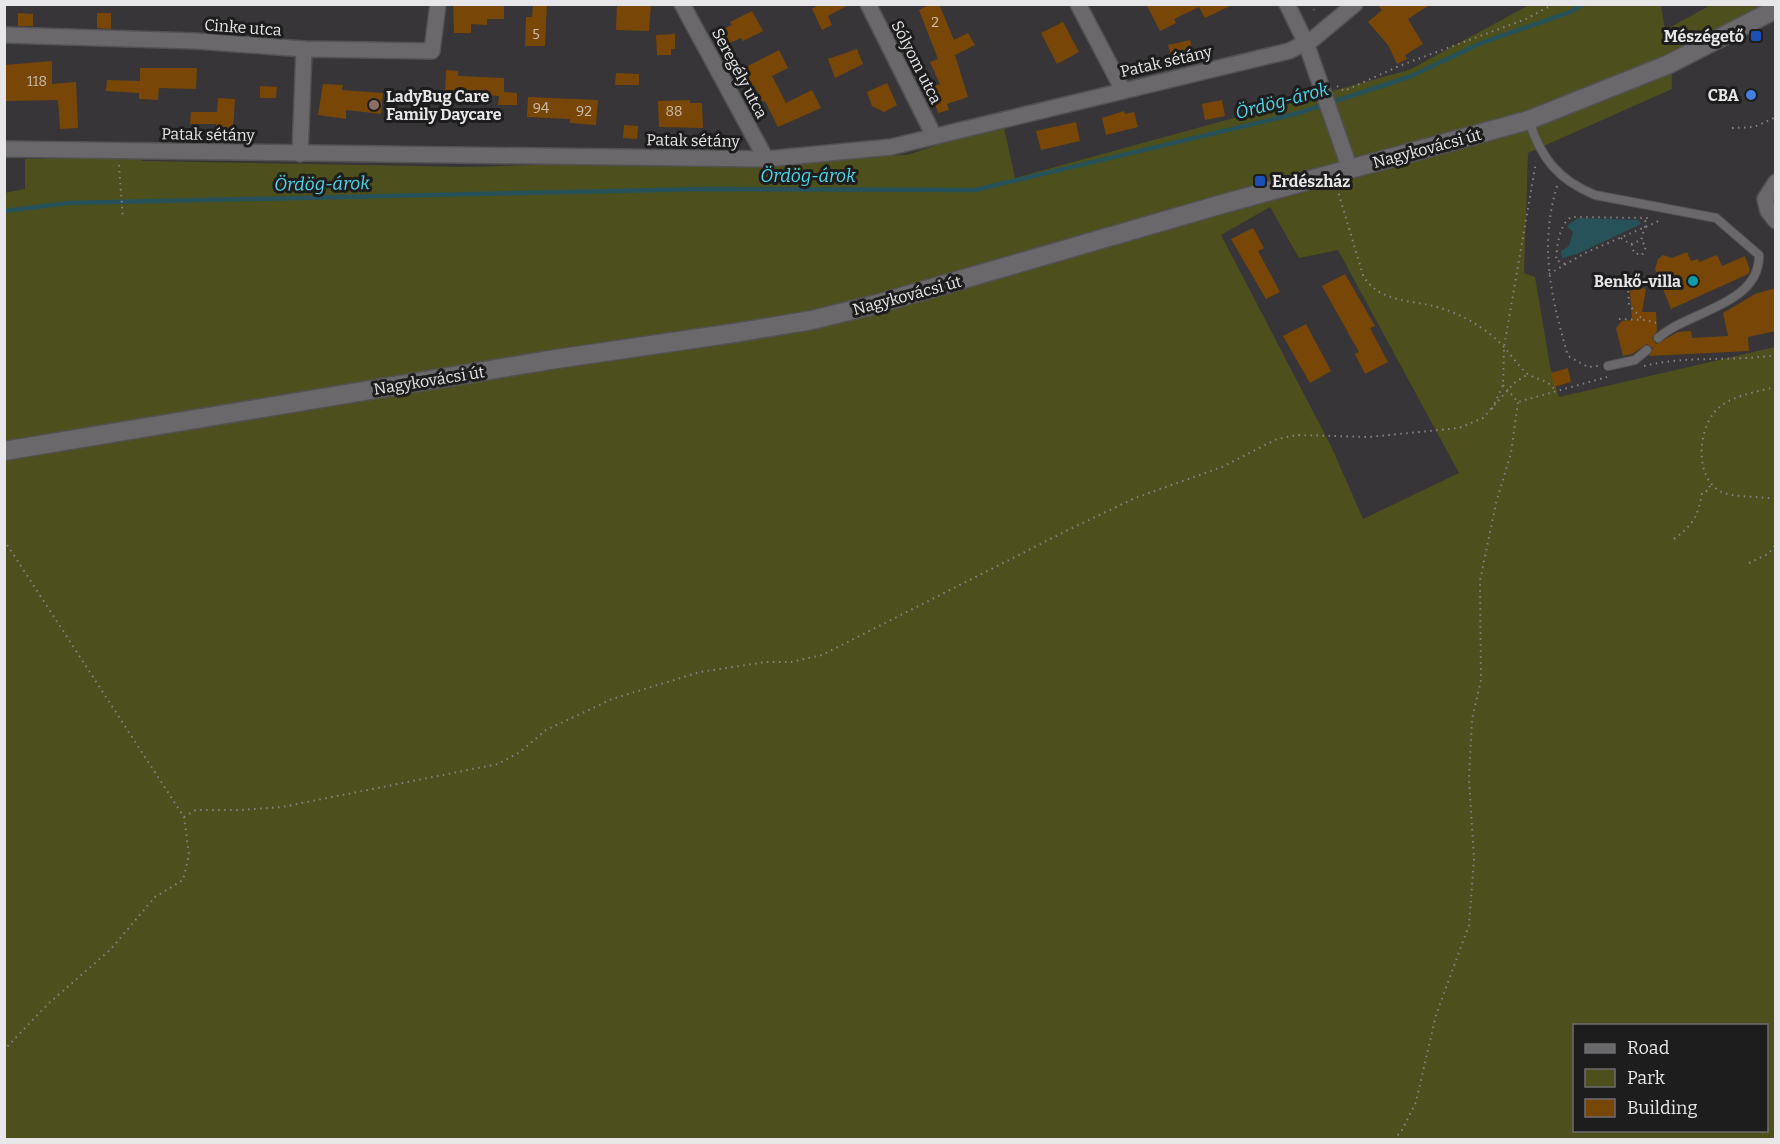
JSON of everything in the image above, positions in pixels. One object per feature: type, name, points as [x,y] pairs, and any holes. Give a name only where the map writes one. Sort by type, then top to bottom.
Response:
[{"type":"street","name":"Cinke utca","points":[[4,36],[196,41],[304,49],[432,51],[438,4]]},
{"type":"street","name":"Seregély utca","points":[[682,4],[766,159]]},
{"type":"street","name":"Sólyom utca","points":[[868,4],[934,136]]},
{"type":"street","points":[[1078,4],[1123,90]]},
{"type":"street","points":[[1287,4],[1306,44],[1333,119],[1342,171]]},
{"type":"street","name":"Patak sétány","points":[[4,149],[766,159],[891,147],[1287,51],[1306,44],[1355,4]]},
{"type":"street","name":"Nagykovácsi út","points":[[4,451],[556,359],[812,320],[877,304],[1529,120],[1667,64],[1776,9]]},
{"type":"street","points":[[300,154],[304,49]]},
{"type":"street","points":[[1776,182],[1765,199],[1768,211],[1776,221]]},
{"type":"lane","points":[[1529,120],[1538,148],[1560,174],[1576,187],[1594,195],[1661,212],[1716,218],[1760,255],[1758,271],[1742,290],[1726,301],[1666,330],[1658,338]]},
{"type":"lane","points":[[1608,366],[1635,360],[1647,350]]},
{"type":"path","points":[[1311,4],[1314,10]]},
{"type":"path","points":[[1322,90],[1334,83],[1344,91],[1400,66],[1526,19],[1554,4]]},
{"type":"path","points":[[1732,128],[1754,128],[1776,117]]},
{"type":"path","points":[[1490,412],[1503,385],[1504,346],[1538,148]]},
{"type":"path","points":[[118,150],[123,219]]},
{"type":"path","points":[[1342,171],[1347,227],[1364,275],[1372,287],[1390,297],[1435,306],[1465,318],[1504,346],[1528,374],[1551,385],[1555,391]]},
{"type":"path","points":[[1560,174],[1551,211],[1547,250],[1552,301],[1568,357],[1588,367],[1608,366]]},
{"type":"path","points":[[1549,274],[1565,264],[1657,222],[1661,212]]},
{"type":"path","points":[[1565,264],[1556,260],[1556,252],[1562,226],[1571,217],[1644,218],[1661,212]]},
{"type":"path","points":[[1641,240],[1645,227],[1644,218]]},
{"type":"path","points":[[1620,238],[1631,244]]},
{"type":"path","points":[[1631,244],[1632,252],[1641,255],[1646,247],[1641,240]]},
{"type":"path","points":[[1631,244],[1641,240]]},
{"type":"path","points":[[1628,285],[1629,305],[1643,320]]},
{"type":"path","points":[[1619,319],[1658,322],[1666,330]]},
{"type":"path","points":[[1635,369],[1668,360],[1750,359],[1776,355]]},
{"type":"path","points":[[184,817],[196,810],[282,807],[498,764],[520,752],[546,730],[612,699],[700,672],[766,662],[790,662],[822,655],[1078,525],[1135,498],[1222,467],[1277,439],[1297,435],[1369,437],[1459,428],[1473,424],[1490,412],[1506,392],[1528,374]]},
{"type":"path","points":[[1518,402],[1614,375]]},
{"type":"path","points":[[1503,385],[1506,392],[1518,402]]},
{"type":"path","points":[[1776,387],[1721,405],[1709,422],[1702,452],[1702,470],[1710,484],[1724,493],[1776,499]]},
{"type":"path","points":[[1394,1140],[1402,1130],[1416,1101],[1436,1015],[1469,925],[1474,859],[1469,779],[1472,718],[1481,680],[1480,581],[1496,503],[1511,453],[1518,402]]},
{"type":"path","points":[[1674,539],[1691,527],[1699,514],[1702,493],[1709,490],[1710,484]]},
{"type":"path","points":[[4,540],[184,817],[189,855],[183,879],[155,897],[110,950],[48,1004],[4,1050]]},
{"type":"path","points":[[1749,563],[1768,554],[1776,544]]},
{"type":"green space","points":[[1529,5],[1661,5],[1665,30],[1711,5],[1765,5],[1671,54],[1672,89],[1528,153],[1524,273],[1535,277],[1550,366],[1559,397],[1775,347],[1775,1139],[5,1139],[4,193],[25,189],[25,159],[45,159],[46,153],[142,154],[142,161],[466,167],[907,155],[1003,123],[1015,178],[1409,70]],"holes":[[[1270,207],[1299,258],[1338,250],[1459,473],[1363,519],[1331,446],[1221,235]]]},
{"type":"water","points":[[1578,218],[1638,220],[1641,224],[1577,254],[1562,258],[1561,251],[1569,246],[1573,232],[1567,226]]},
{"type":"building","points":[[453,4],[504,4],[504,19],[487,19],[487,25],[471,24],[471,33],[454,33]]},
{"type":"building","points":[[533,4],[547,4],[545,46],[525,46],[526,17],[532,17]]},
{"type":"building","points":[[617,4],[651,4],[649,31],[616,30]]},
{"type":"building","points":[[820,4],[850,4],[828,16],[832,25],[822,30],[812,9]]},
{"type":"building","points":[[930,4],[939,4],[954,40],[968,33],[975,45],[955,55],[968,97],[947,104],[949,110],[938,113],[930,88],[940,84],[930,62],[938,59],[919,10]]},
{"type":"building","points":[[1146,4],[1234,4],[1205,18],[1199,7],[1174,19],[1176,23],[1160,31]]},
{"type":"building","points":[[1377,4],[1431,4],[1408,19],[1423,44],[1405,55],[1407,59],[1397,64],[1388,45],[1368,22],[1382,10]]},
{"type":"building","points":[[752,11],[763,31],[743,41],[741,38],[728,44],[721,30],[732,25],[730,22]]},
{"type":"building","points":[[18,13],[33,14],[33,26],[18,26]]},
{"type":"building","points":[[97,13],[111,13],[111,29],[97,28]]},
{"type":"building","points":[[1063,22],[1079,52],[1057,64],[1041,33]]},
{"type":"building","points":[[675,34],[675,49],[671,49],[671,55],[657,55],[656,35]]},
{"type":"building","points":[[1190,40],[1196,63],[1184,65],[1182,57],[1172,59],[1168,45]]},
{"type":"building","points":[[857,49],[863,64],[835,78],[828,59]]},
{"type":"building","points":[[779,50],[788,68],[772,76],[786,103],[812,90],[821,108],[778,127],[765,101],[763,102],[754,85],[749,88],[740,70]]},
{"type":"building","points":[[52,61],[52,84],[76,82],[78,128],[60,129],[58,100],[4,101],[4,65]]},
{"type":"building","points":[[140,68],[197,68],[196,89],[159,88],[158,100],[139,99],[139,93],[106,91],[107,80],[140,81]]},
{"type":"building","points":[[446,70],[458,71],[458,76],[504,78],[504,92],[517,93],[517,105],[498,105],[499,96],[445,92]]},
{"type":"building","points":[[616,73],[639,74],[639,85],[615,85]]},
{"type":"building","points":[[887,83],[897,105],[884,112],[872,106],[867,92]]},
{"type":"building","points":[[323,84],[343,85],[342,90],[383,93],[381,114],[346,110],[346,119],[318,115]]},
{"type":"building","points":[[260,86],[277,87],[276,98],[260,98]]},
{"type":"building","points":[[528,97],[598,100],[596,125],[570,123],[570,119],[527,117]]},
{"type":"building","points":[[218,98],[235,99],[233,131],[216,130],[216,124],[190,124],[191,112],[217,112]]},
{"type":"building","points":[[690,100],[690,103],[702,103],[703,128],[659,127],[658,101]]},
{"type":"building","points":[[1222,100],[1225,116],[1205,120],[1202,104]]},
{"type":"building","points":[[1124,111],[1125,114],[1134,112],[1138,127],[1106,135],[1102,118]]},
{"type":"building","points":[[1076,122],[1080,141],[1041,150],[1036,131]]},
{"type":"building","points":[[624,125],[638,126],[637,139],[623,138]]},
{"type":"building","points":[[1253,228],[1264,248],[1258,251],[1280,292],[1266,299],[1231,239]]},
{"type":"building","name":"Benkő-villa","points":[[1687,252],[1691,261],[1698,259],[1699,262],[1717,255],[1722,266],[1745,256],[1750,270],[1748,274],[1671,309],[1655,269],[1658,259],[1663,255],[1672,258]]},
{"type":"building","points":[[1345,274],[1375,326],[1370,328],[1388,362],[1365,374],[1355,354],[1359,352],[1322,286]]},
{"type":"building","points":[[1636,286],[1646,289],[1642,312],[1656,312],[1657,331],[1652,338],[1656,344],[1678,332],[1691,331],[1692,338],[1728,336],[1723,313],[1755,294],[1776,288],[1776,331],[1748,337],[1749,351],[1649,356],[1653,348],[1647,344],[1632,354],[1623,356],[1616,328],[1622,321],[1632,320],[1630,291]]},
{"type":"building","points":[[1306,324],[1331,371],[1310,383],[1283,336]]},
{"type":"building","points":[[1568,368],[1571,382],[1554,387],[1551,373]]},
{"type":"waterway","name":"Ördög-árok","points":[[4,211],[68,203],[703,189],[975,190],[1295,114],[1409,77],[1481,43],[1570,12],[1583,4]]},
{"type":"place","name":"Mészégető","points":[[1756,36]]},
{"type":"place","name":"CBA","points":[[1751,95]]},
{"type":"place","name":"LadyBug Care Family Daycare","points":[[374,105]]},
{"type":"place","name":"Erdészház","points":[[1260,181]]},
{"type":"place","name":"Benkő-villa","points":[[1693,281]]}]
